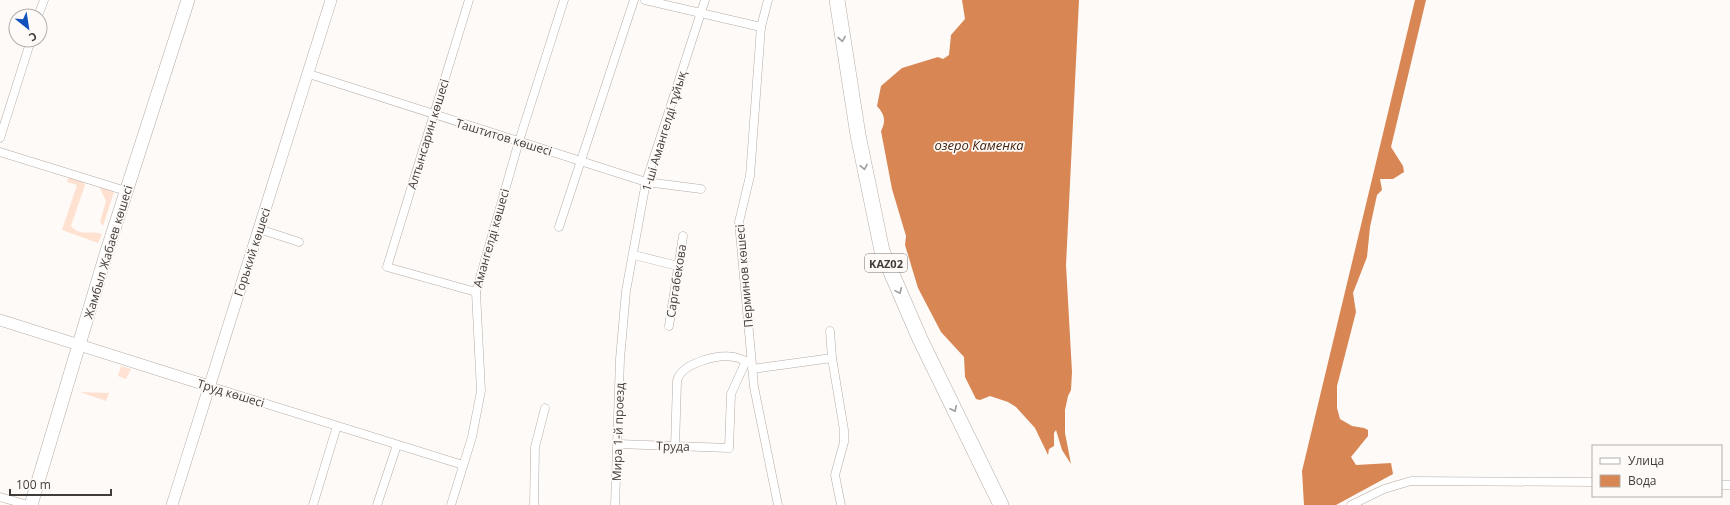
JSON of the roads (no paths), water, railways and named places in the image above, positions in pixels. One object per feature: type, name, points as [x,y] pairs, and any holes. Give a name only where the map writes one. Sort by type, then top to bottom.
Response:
[{"type":"highway","name":"KAZ02","points":[[836,0],[858,135],[882,252],[920,339],[1001,505]]},
{"type":"main road","name":"Жамбыл Жабаев көшесі","points":[[31,505],[126,191],[188,0]]},
{"type":"street","name":"Горький көшесі","points":[[172,505],[309,74],[331,0]]},
{"type":"street","name":"Алтынсарин көшесі","points":[[469,0],[387,267],[476,292]]},
{"type":"street","name":"Амангелді көшесі","points":[[450,505],[472,437],[481,391],[476,292],[519,142],[564,0]]},
{"type":"street","points":[[559,227],[634,0]]},
{"type":"street","points":[[645,0],[760,27]]},
{"type":"street","name":"1-ші Амангелді тұйық","points":[[620,359],[626,291],[634,255],[646,182],[705,0]]},
{"type":"street","name":"Перминов көшесі","points":[[768,0],[760,27],[750,169],[739,217],[750,364],[778,505]]},
{"type":"street","points":[[0,138],[2,125],[28,48]]},
{"type":"street","name":"Таштитов көшесі","points":[[309,74],[433,115],[646,182],[701,189]]},
{"type":"street","points":[[0,152],[126,191]]},
{"type":"street","points":[[259,229],[299,242]]},
{"type":"street","name":"Саргабекова","points":[[669,326],[683,236]]},
{"type":"street","points":[[634,255],[678,266]]},
{"type":"street","name":"Труд көшесі","points":[[0,320],[463,465]]},
{"type":"street","points":[[830,331],[832,358],[844,430],[844,442],[835,475],[841,505]]},
{"type":"street","points":[[675,447],[677,381],[680,373],[691,366],[715,358],[735,357],[750,364],[832,358]]},
{"type":"street","name":"Мира 1-й проезд","points":[[616,505],[620,359]]},
{"type":"street","name":"Труда","points":[[618,444],[729,448],[731,394],[750,364]]},
{"type":"street","points":[[534,505],[535,447],[545,408]]},
{"type":"street","points":[[313,505],[337,426]]},
{"type":"street","points":[[377,505],[397,445]]},
{"type":"street","points":[[1351,505],[1384,490],[1411,481],[1592,482]]},
{"type":"street","points":[[0,497],[28,505]]},
{"type":"water","name":"озеро Каменка","points":[[962,0],[1079,0],[1066,265],[1072,372],[1071,390],[1065,410],[1065,433],[1071,464],[1062,450],[1056,430],[1054,433],[1054,446],[1049,449],[1048,455],[1035,428],[1016,407],[1008,402],[990,396],[980,400],[976,399],[965,377],[964,357],[941,332],[918,288],[905,245],[906,236],[892,189],[881,131],[884,124],[884,118],[882,112],[877,106],[881,86],[902,68],[938,57],[943,59],[949,55],[951,35],[965,19]]},
{"type":"water","points":[[1415,0],[1426,0],[1391,147],[1403,166],[1404,172],[1393,179],[1380,179],[1382,190],[1377,195],[1370,227],[1367,257],[1353,293],[1356,312],[1337,386],[1337,408],[1340,419],[1352,426],[1368,430],[1368,436],[1351,457],[1356,465],[1391,463],[1393,474],[1336,505],[1304,505],[1302,471]]}]
